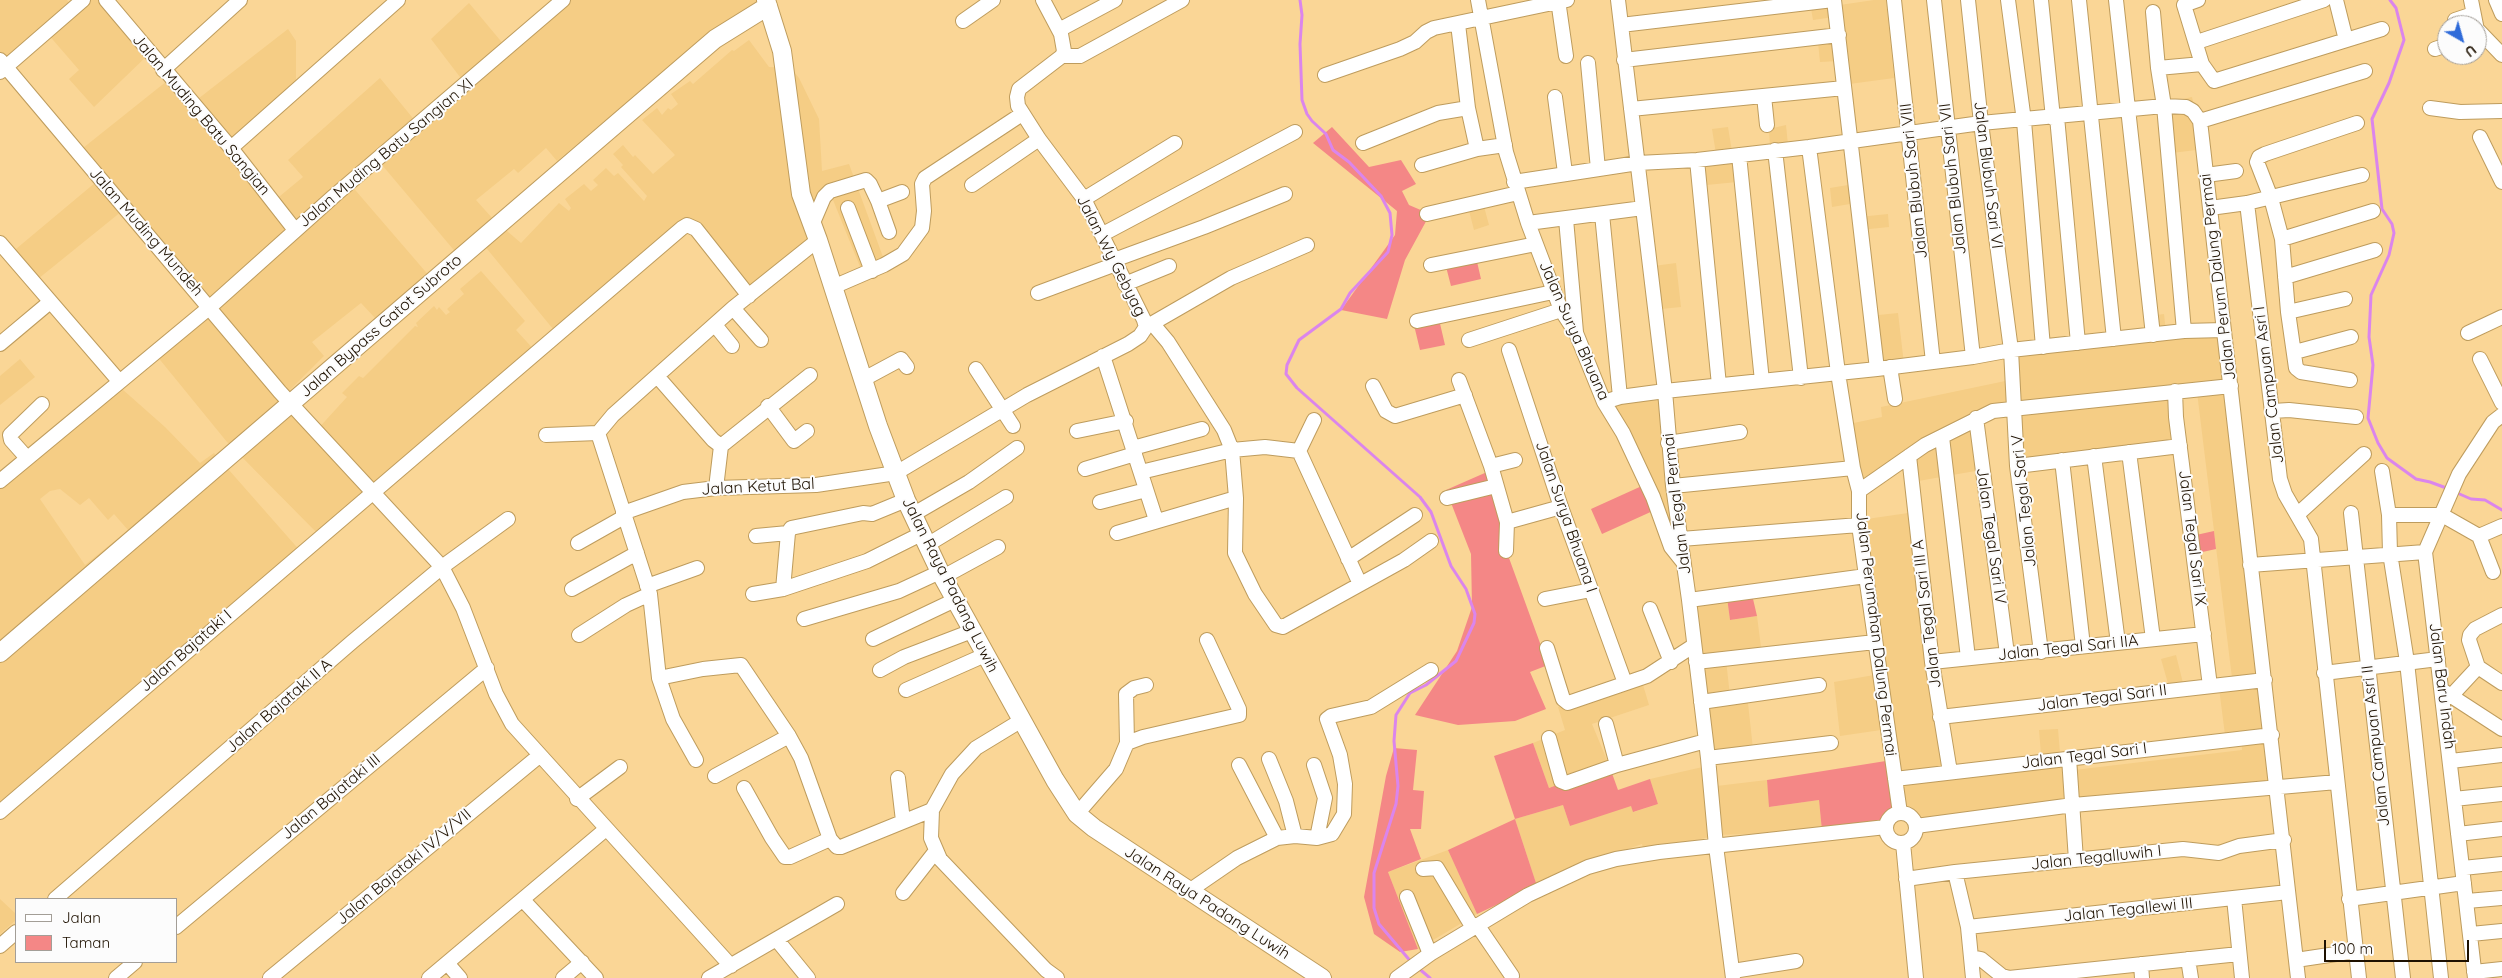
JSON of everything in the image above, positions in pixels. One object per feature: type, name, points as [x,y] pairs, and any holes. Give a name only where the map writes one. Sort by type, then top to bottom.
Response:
[{"type":"main road","name":"Jalan Raya Padang Luwih","points":[[767,3],[782,51],[800,194],[815,233],[862,380],[896,473],[909,507],[941,574],[1055,780],[1077,814],[1094,828],[1322,978]]},
{"type":"main road","name":"Jalan Bypass Gatot Subroto","points":[[0,653],[715,39],[767,3]]},
{"type":"street","points":[[2,66],[83,0]]},
{"type":"street","name":"Jalan Muding Batu Sangian","points":[[106,0],[231,148],[295,230]]},
{"type":"street","points":[[164,70],[240,0]]},
{"type":"street","points":[[231,148],[398,0]]},
{"type":"street","name":"Jalan Muding Batu Sangian XI","points":[[0,481],[210,307],[295,230],[563,0]]},
{"type":"street","points":[[963,21],[992,0]]},
{"type":"street","points":[[1043,0],[1059,30],[1064,46],[1062,56],[1080,56],[1182,0]]},
{"type":"street","points":[[1059,30],[1115,0]]},
{"type":"street","name":"Jalan Surya Bhuana","points":[[1478,0],[1505,145],[1516,187],[1553,292],[1561,310],[1576,333],[1604,402],[1646,481],[1671,547],[1683,562]]},
{"type":"street","points":[[1325,74],[1400,49],[1415,42],[1426,32],[1434,28],[1561,0],[1566,56]]},
{"type":"street","name":"Jalan Tegal Permai","points":[[1618,0],[1664,391],[1672,486],[1689,600],[1693,646],[1708,758],[1716,846],[1733,974]]},
{"type":"street","points":[[1621,25],[1755,5],[1833,0],[1839,35],[1851,142],[1884,368],[1895,399]]},
{"type":"street","name":"Jalan Blubuh Sari VIII","points":[[1894,0],[1933,362]]},
{"type":"street","name":"Jalan Blubuh Sari VII","points":[[1934,0],[1973,357]]},
{"type":"street","name":"Jalan Blubuh Sari VI","points":[[1968,0],[1981,124],[2012,350]]},
{"type":"street","points":[[2008,0],[2024,121],[2043,347]]},
{"type":"street","points":[[2041,0],[2078,343]]},
{"type":"street","points":[[2079,0],[2114,340]]},
{"type":"street","points":[[2116,0],[2154,335]]},
{"type":"street","points":[[2198,0],[2180,3],[2197,42],[2202,64],[2211,78],[2218,81],[2382,29]]},
{"type":"street","points":[[2197,42],[2324,0]]},
{"type":"street","points":[[2336,0],[2346,40]]},
{"type":"street","points":[[2496,0],[2502,14]]},
{"type":"street","points":[[2153,12],[2158,68],[2164,106],[2184,331]]},
{"type":"street","points":[[1458,24],[1468,108],[1477,149]]},
{"type":"street","points":[[1624,60],[1839,35]]},
{"type":"street","points":[[2487,35],[2501,51]]},
{"type":"street","name":"Jalan Wy Gebyag","points":[[896,473],[1001,410],[1135,340],[1149,325],[1125,284],[1103,234],[1084,199],[1022,114],[1017,97],[1019,89],[1062,56]]},
{"type":"street","points":[[1588,63],[1598,169]]},
{"type":"street","points":[[2158,68],[2202,64]]},
{"type":"street","name":"Jalan Muding Mundeh","points":[[2,66],[291,404],[442,567],[463,608],[504,713],[539,756],[731,966]]},
{"type":"street","points":[[1427,214],[1565,173],[1638,163],[1697,160],[1851,142],[1981,124],[2024,121],[2129,108],[2186,107],[2200,121],[2365,71]]},
{"type":"street","points":[[1631,109],[1844,88]]},
{"type":"street","points":[[1555,96],[1565,173]]},
{"type":"street","points":[[1764,96],[1767,125]]},
{"type":"street","points":[[1363,143],[1438,113],[1468,108]]},
{"type":"street","points":[[2430,108],[2460,112],[2502,111]]},
{"type":"street","points":[[833,287],[898,258],[917,238],[924,219],[922,184],[925,178],[1022,114]]},
{"type":"street","name":"Jalan Perum Dalung Permai","points":[[2200,121],[2250,565],[2272,735],[2298,978]]},
{"type":"street","points":[[2350,380],[2299,371],[2296,368],[2288,312],[2282,239],[2271,198],[2257,162],[2259,156],[2357,123]]},
{"type":"street","points":[[1103,234],[1295,132]]},
{"type":"street","points":[[2480,137],[2502,182]]},
{"type":"street","points":[[972,184],[1039,139]]},
{"type":"street","points":[[1084,199],[1175,142]]},
{"type":"street","points":[[1422,165],[1477,149],[1505,145]]},
{"type":"street","points":[[1809,147],[1838,372],[1853,468],[1859,491]]},
{"type":"street","points":[[1775,150],[1801,378]]},
{"type":"street","points":[[1740,155],[1762,381]]},
{"type":"street","points":[[1697,160],[1719,385]]},
{"type":"street","points":[[2206,175],[2236,171]]},
{"type":"street","points":[[2210,208],[2271,198],[2362,174]]},
{"type":"street","points":[[598,433],[606,422],[749,296],[815,233],[822,199],[830,191],[866,180],[870,184],[878,202],[889,232]]},
{"type":"street","points":[[878,202],[902,192]]},
{"type":"street","points":[[1038,293],[1285,194]]},
{"type":"street","name":"Jalan Campuan Asri I","points":[[2248,203],[2280,479],[2283,489],[2311,538],[2324,674],[2359,978]]},
{"type":"street","points":[[848,208],[872,270]]},
{"type":"street","points":[[1528,223],[1643,208]]},
{"type":"street","points":[[2282,239],[2373,211]]},
{"type":"street","points":[[1602,214],[1620,397]]},
{"type":"street","points":[[1566,218],[1576,333]]},
{"type":"street","name":"Jalan Bajataki I","points":[[0,812],[682,228],[687,226],[696,229],[749,296]]},
{"type":"street","points":[[0,243],[120,381]]},
{"type":"street","points":[[1431,264],[1536,244]]},
{"type":"street","points":[[1307,245],[1231,278],[1149,325],[1168,342],[1209,403],[1224,430],[1232,450],[1236,498],[1235,552],[1255,594],[1276,626],[1282,627],[1404,560],[1431,541]]},
{"type":"street","points":[[2285,277],[2375,250]]},
{"type":"street","points":[[1125,284],[1169,266]]},
{"type":"street","points":[[1417,321],[1553,292]]},
{"type":"street","points":[[2288,312],[2344,299]]},
{"type":"street","points":[[0,344],[50,302]]},
{"type":"street","points":[[734,308],[761,340]]},
{"type":"street","points":[[1469,340],[1561,310]]},
{"type":"street","points":[[2468,333],[2502,317]]},
{"type":"street","points":[[715,325],[732,346]]},
{"type":"street","points":[[1604,402],[1620,397],[1664,391],[1801,378],[1973,357],[2012,350],[2184,331],[2224,330]]},
{"type":"street","points":[[2295,352],[2351,336]]},
{"type":"street","name":"Jalan Surya Bhuana I","points":[[1509,350],[1561,507],[1624,683]]},
{"type":"street","name":"Jalan Tegal Sari V","points":[[2012,350],[2017,466],[2041,652]]},
{"type":"street","points":[[1103,356],[1126,420],[1156,520]]},
{"type":"street","points":[[862,380],[900,359],[908,367]]},
{"type":"street","points":[[2480,359],[2502,404]]},
{"type":"street","points":[[976,369],[1013,426]]},
{"type":"street","points":[[716,488],[722,446],[768,406],[810,375]]},
{"type":"street","points":[[657,376],[713,440],[722,446]]},
{"type":"street","points":[[1459,380],[1491,466],[1507,522],[1506,551]]},
{"type":"street","points":[[1373,386],[1386,411],[1396,416],[1465,395]]},
{"type":"street","name":"Jalan Perumahan Dalung Permai","points":[[1900,813],[1866,576],[1860,526],[1859,491],[1909,456],[1976,418],[1994,411],[2231,386]]},
{"type":"street","name":"Jalan Tegal Sari IX","points":[[2175,391],[2180,446],[2210,686]]},
{"type":"street","points":[[27,458],[11,440],[10,435],[42,404]]},
{"type":"street","points":[[768,406],[794,441],[807,431]]},
{"type":"street","points":[[2273,411],[2289,410],[2356,417]]},
{"type":"street","name":"Jalan Tegal Sari IV","points":[[1976,418],[2007,654]]},
{"type":"street","points":[[1076,431],[1126,420]]},
{"type":"street","points":[[1299,451],[1314,420]]},
{"type":"street","points":[[2250,565],[2390,553],[2425,552],[2459,474],[2499,421]]},
{"type":"street","points":[[1085,469],[1202,429]]},
{"type":"street","points":[[1668,443],[1740,432]]},
{"type":"street","points":[[546,435],[598,433]]},
{"type":"street","points":[[598,433],[648,590],[659,678],[673,719],[696,760]]},
{"type":"street","points":[[1942,437],[1968,658]]},
{"type":"street","points":[[2017,466],[2180,446]]},
{"type":"street","points":[[1141,472],[1232,450],[1265,447],[1299,451]]},
{"type":"street","points":[[756,536],[788,533],[794,527],[909,507],[969,482],[1017,448]]},
{"type":"street","points":[[1299,451],[1360,584]]},
{"type":"street","points":[[2129,452],[2153,639]]},
{"type":"street","points":[[2298,514],[2364,454]]},
{"type":"street","name":"Jalan Tegal Sari III A","points":[[1909,456],[1932,662],[1950,772]]},
{"type":"street","points":[[2094,456],[2118,643]]},
{"type":"street","points":[[1491,466],[1514,460]]},
{"type":"street","points":[[2062,460],[2083,646]]},
{"type":"street","points":[[1672,486],[1853,468]]},
{"type":"street","points":[[2382,471],[2389,514],[2390,553],[2407,662],[2441,978]]},
{"type":"street","name":"Jalan Ketut Bal","points":[[578,543],[623,515],[683,492],[716,488],[816,485],[896,473]]},
{"type":"street","points":[[1448,498],[1496,486]]},
{"type":"street","points":[[1100,502],[1146,490]]},
{"type":"street","points":[[753,594],[783,589],[867,561],[924,539],[1006,497]]},
{"type":"street","points":[[1117,533],[1236,498]]},
{"type":"street","points":[[1507,522],[1561,507]]},
{"type":"street","name":"Jalan Campuan Asri II","points":[[2351,513],[2403,978]]},
{"type":"street","points":[[2389,514],[2442,515],[2479,536],[2493,572]]},
{"type":"street","points":[[1348,559],[1415,515]]},
{"type":"street","name":"Jalan Bajataki II A","points":[[56,898],[352,642],[442,567],[508,519]]},
{"type":"street","points":[[1681,539],[1860,526]]},
{"type":"street","points":[[2479,536],[2502,526]]},
{"type":"street","points":[[783,589],[788,533]]},
{"type":"street","points":[[804,619],[899,591],[941,574],[998,547]]},
{"type":"street","name":"Jalan Baru Indah","points":[[2425,552],[2438,659],[2447,693],[2454,799],[2475,975]]},
{"type":"street","points":[[572,589],[637,553]]},
{"type":"street","points":[[579,635],[648,590],[697,568]]},
{"type":"street","points":[[1689,600],[1866,576]]},
{"type":"street","points":[[1545,600],[1591,590]]},
{"type":"street","points":[[873,639],[955,600]]},
{"type":"street","points":[[1650,609],[1671,662]]},
{"type":"street","points":[[2501,679],[2478,667],[2470,648],[2470,635],[2478,627],[2502,615]]},
{"type":"street","points":[[880,670],[904,657],[972,631]]},
{"type":"street","name":"Jalan Tegal Sari IIA","points":[[1932,662],[2204,634]]},
{"type":"street","points":[[1127,743],[1143,737],[1239,715],[1239,710],[1207,640]]},
{"type":"street","points":[[1696,662],[1875,642]]},
{"type":"street","points":[[1548,648],[1563,699],[1570,703],[1648,676],[1693,646]]},
{"type":"street","points":[[906,690],[985,655]]},
{"type":"street","points":[[2324,674],[2367,666],[2438,659]]},
{"type":"street","points":[[659,678],[703,669],[741,665],[790,736],[801,758],[830,839],[837,847],[932,810]]},
{"type":"street","points":[[2478,667],[2447,693],[2502,729]]},
{"type":"street","name":"Jalan Bajataki III","points":[[178,925],[487,668]]},
{"type":"street","points":[[1189,891],[1238,858],[1277,838],[1295,836],[1316,838],[1332,834],[1344,814],[1345,784],[1340,755],[1327,719],[1331,716],[1371,707],[1431,670]]},
{"type":"street","name":"Jalan Tegal Sari II","points":[[1940,717],[2265,680]]},
{"type":"street","points":[[1077,814],[1116,770],[1127,743],[1126,694],[1134,688],[1146,685]]},
{"type":"street","points":[[1701,702],[1820,685]]},
{"type":"street","points":[[1022,720],[976,748],[952,774],[932,810],[931,838],[935,852],[1025,948],[1057,978]]},
{"type":"street","points":[[1606,724],[1617,765]]},
{"type":"street","name":"Jalan Tegal Sari I","points":[[1895,778],[2272,735]]},
{"type":"street","points":[[715,776],[790,736]]},
{"type":"street","points":[[1550,738],[1561,781],[1564,783],[1617,765],[1706,741]]},
{"type":"street","points":[[1708,758],[1831,743]]},
{"type":"street","points":[[2451,761],[2502,755]]},
{"type":"street","name":"Jalan Bajataki IV/V/VII","points":[[270,978],[539,756]]},
{"type":"street","points":[[2069,758],[2076,860]]},
{"type":"street","points":[[1269,759],[1286,801],[1295,836]]},
{"type":"street","points":[[1239,765],[1277,838]]},
{"type":"street","points":[[1314,765],[1325,798],[1316,838]]},
{"type":"street","points":[[578,799],[620,767]]},
{"type":"street","points":[[898,778],[903,821]]},
{"type":"street","points":[[1916,826],[2073,804],[2336,782]]},
{"type":"street","points":[[744,788],[785,857],[790,857],[830,839]]},
{"type":"street","points":[[2454,799],[2502,794]]},
{"type":"street","points":[[1900,813],[1910,817],[1916,826],[1913,837],[1903,843],[1891,839],[1886,827],[1892,816],[1900,813]]},
{"type":"street","points":[[1397,978],[1430,954],[1528,895],[1588,867],[1616,859],[1659,852],[1886,827]]},
{"type":"street","points":[[429,978],[606,829]]},
{"type":"street","points":[[2458,834],[2502,829]]},
{"type":"street","name":"Jalan Tegalluwih I","points":[[1906,879],[1955,872],[2183,849],[2219,853],[2239,846],[2284,840]]},
{"type":"street","points":[[1903,843],[1916,978]]},
{"type":"street","points":[[903,893],[935,852]]},
{"type":"street","points":[[2463,868],[2502,864]]},
{"type":"street","points":[[1423,869],[1437,868],[1476,927],[1512,976]]},
{"type":"street","points":[[1955,872],[1968,927],[1973,978]]},
{"type":"street","points":[[2349,899],[2464,883]]},
{"type":"street","name":"Jalan Tegallewi III","points":[[1968,927],[2288,892]]},
{"type":"street","points":[[1407,897],[1430,954]]},
{"type":"street","points":[[2234,898],[2242,978]]},
{"type":"street","points":[[2467,901],[2502,898]]},
{"type":"street","points":[[523,900],[596,978]]},
{"type":"street","points":[[709,978],[837,904]]},
{"type":"street","points":[[2471,934],[2502,931]]},
{"type":"street","points":[[0,946],[15,933]]},
{"type":"street","points":[[776,940],[808,978]]},
{"type":"street","points":[[2296,960],[2356,951]]},
{"type":"street","points":[[1971,957],[1981,959],[2002,976],[2009,978],[2142,971],[2188,959],[2239,954]]},
{"type":"street","points":[[2188,959],[2191,978]]},
{"type":"street","points":[[1733,974],[1796,961]]},
{"type":"street","points":[[563,978],[582,962]]},
{"type":"street","points":[[116,978],[134,963]]},
{"type":"street","points":[[447,963],[460,978]]},
{"type":"street","points":[[2475,975],[2502,969]]},
{"type":"shaded area","points":[[0,0],[67,0],[73,9],[84,0],[111,0],[151,52],[94,107],[69,79],[79,70],[47,33],[0,72]]},
{"type":"shaded area","points":[[556,0],[773,0],[602,123],[557,161],[546,148],[518,173],[514,169],[476,200],[493,219],[521,243],[559,203],[569,211],[571,208],[565,199],[584,184],[591,191],[598,185],[593,180],[606,168],[614,176],[618,173],[644,201],[647,196],[621,167],[623,165],[613,154],[623,145],[633,157],[635,155],[653,174],[675,155],[642,120],[657,108],[662,115],[668,108],[671,110],[678,104],[671,94],[690,81],[693,84],[732,50],[734,51],[749,40],[769,67],[791,68],[799,78],[819,119],[822,171],[849,164],[887,268],[865,279],[833,200],[809,213],[820,244],[746,295],[691,226],[558,335],[478,238],[458,255],[377,159],[350,184],[431,278],[375,318],[361,303],[312,342],[324,356],[285,395],[315,432],[347,397],[342,393],[359,376],[363,378],[415,326],[418,327],[416,323],[434,306],[437,310],[439,307],[446,315],[450,312],[447,309],[464,294],[460,289],[481,271],[525,321],[516,330],[537,353],[321,537],[227,442],[152,350],[207,300],[127,207],[33,283],[10,254],[102,177],[78,152],[172,77],[194,102],[288,29],[296,41],[296,89],[234,146],[274,201],[303,177],[288,160],[380,78],[416,122],[463,81],[431,39],[469,3],[505,46]]},
{"type":"shaded area","points":[[1886,0],[1894,78],[1842,85],[1839,61],[1820,62],[1818,42],[1837,40],[1834,17],[1813,20],[1810,3],[1833,6]]},
{"type":"shaded area","points":[[2192,97],[2204,149],[2164,154],[2156,105]]},
{"type":"shaded area","points":[[1786,125],[1788,145],[1770,148],[1769,129]]},
{"type":"shaded area","points":[[1728,127],[1737,182],[1696,186],[1693,156],[1716,154],[1712,129]]},
{"type":"shaded area","points":[[1854,184],[1856,203],[1832,207],[1830,188]]},
{"type":"shaded area","points":[[1482,199],[1489,225],[1474,230],[1467,203]]},
{"type":"shaded area","points":[[1888,214],[1889,227],[1860,230],[1859,217]]},
{"type":"shaded area","points":[[1676,263],[1681,307],[1651,310],[1646,267]]},
{"type":"shaded area","points":[[1898,313],[1904,364],[1875,367],[1869,316]]},
{"type":"shaded area","points":[[2164,314],[2166,332],[2225,327],[2279,780],[1926,820],[1900,820],[1888,729],[1840,736],[1834,682],[1880,674],[1860,520],[1915,512],[1948,768],[2041,754],[2039,730],[2058,729],[2060,753],[2064,752],[2066,771],[2242,750],[2241,734],[2225,735],[2218,680],[2232,678],[2197,392],[2170,389],[2176,441],[2017,461],[2014,404],[1971,418],[1981,470],[1907,483],[1903,453],[1855,488],[1849,424],[1882,417],[1881,407],[2010,380],[2006,350],[2151,334],[2149,316]]},
{"type":"shaded area","points":[[20,359],[35,377],[0,405],[0,376]]},
{"type":"shaded area","points":[[113,381],[165,427],[200,463],[214,453],[302,553],[53,757],[55,761],[0,815],[0,478]],"holes":[[[60,489],[80,505],[89,498],[108,520],[114,514],[128,530],[85,565],[40,499],[50,491]]]},
{"type":"shaded area","points":[[1660,391],[1689,595],[1655,510],[1602,397]]},
{"type":"shaded area","points":[[1726,590],[1730,620],[1757,616],[1762,655],[1726,660],[1730,696],[1747,694],[1753,749],[1704,756],[1689,595]]},
{"type":"shaded area","points":[[2176,655],[2183,683],[2169,687],[2161,659]]},
{"type":"shaded area","points":[[1641,678],[1649,705],[1592,724],[1609,765],[1549,788],[1533,743],[1565,730],[1558,707]]},
{"type":"shaded area","points":[[1707,766],[1708,787],[1767,780],[1770,807],[1819,800],[1822,831],[1718,835],[1644,852],[1642,844],[1579,866],[1537,886],[1515,819],[1563,805],[1570,826],[1631,805],[1634,812],[1658,804],[1650,779]]},
{"type":"shaded area","points":[[1448,850],[1477,914],[1418,949],[1388,872]]},
{"type":"shaded area","points":[[0,899],[15,913],[15,921],[0,934]]},
{"type":"green space","points":[[1332,127],[1369,167],[1401,160],[1416,184],[1402,191],[1409,205],[1430,214],[1405,260],[1387,319],[1341,310],[1395,235],[1397,211],[1313,143]]},
{"type":"green space","points":[[1475,253],[1481,279],[1451,286],[1444,259]]},
{"type":"green space","points":[[1438,315],[1445,345],[1420,350],[1413,321]]},
{"type":"green space","points":[[1487,472],[1502,504],[1509,558],[1548,665],[1530,672],[1546,709],[1515,721],[1458,725],[1415,715],[1457,651],[1472,607],[1471,554],[1446,490]]},
{"type":"green space","points":[[1644,485],[1655,510],[1602,534],[1591,509]]},
{"type":"green space","points":[[2214,531],[2216,549],[2189,555],[2187,537]]},
{"type":"green space","points":[[1750,586],[1757,616],[1730,620],[1726,590]]},
{"type":"green space","points":[[1533,743],[1549,788],[1609,765],[1618,790],[1650,779],[1658,804],[1633,812],[1631,806],[1570,826],[1563,805],[1515,819],[1494,756]]},
{"type":"green space","points":[[1394,748],[1417,750],[1413,790],[1424,791],[1421,829],[1410,829],[1421,859],[1388,872],[1418,949],[1400,952],[1374,934],[1364,897],[1386,776]]},
{"type":"green space","points":[[1892,760],[1900,820],[1822,831],[1819,800],[1769,807],[1767,780]]},
{"type":"green space","points":[[1515,819],[1537,886],[1477,914],[1448,850]]},
{"type":"waterway","points":[[1300,0],[1302,15],[1300,44],[1302,100],[1307,114],[1326,134],[1333,150],[1349,162],[1381,196],[1390,213],[1392,235],[1388,252],[1350,293],[1341,309],[1299,340],[1287,365],[1286,374],[1297,388],[1420,497],[1431,512],[1451,566],[1466,589],[1475,614],[1474,623],[1456,661],[1426,685],[1410,693],[1396,715],[1394,741],[1398,786],[1396,804],[1374,873],[1374,908],[1379,924],[1412,963]]},
{"type":"waterway","points":[[2390,0],[2396,8],[2404,40],[2389,83],[2372,119],[2382,209],[2392,224],[2394,233],[2389,255],[2371,295],[2369,337],[2373,365],[2368,418],[2378,443],[2387,458],[2416,479],[2449,489]]},
{"type":"waterway","points":[[2455,492],[2471,499],[2485,500],[2502,510]]},
{"type":"waterway","points":[[1417,967],[1430,978]]}]
